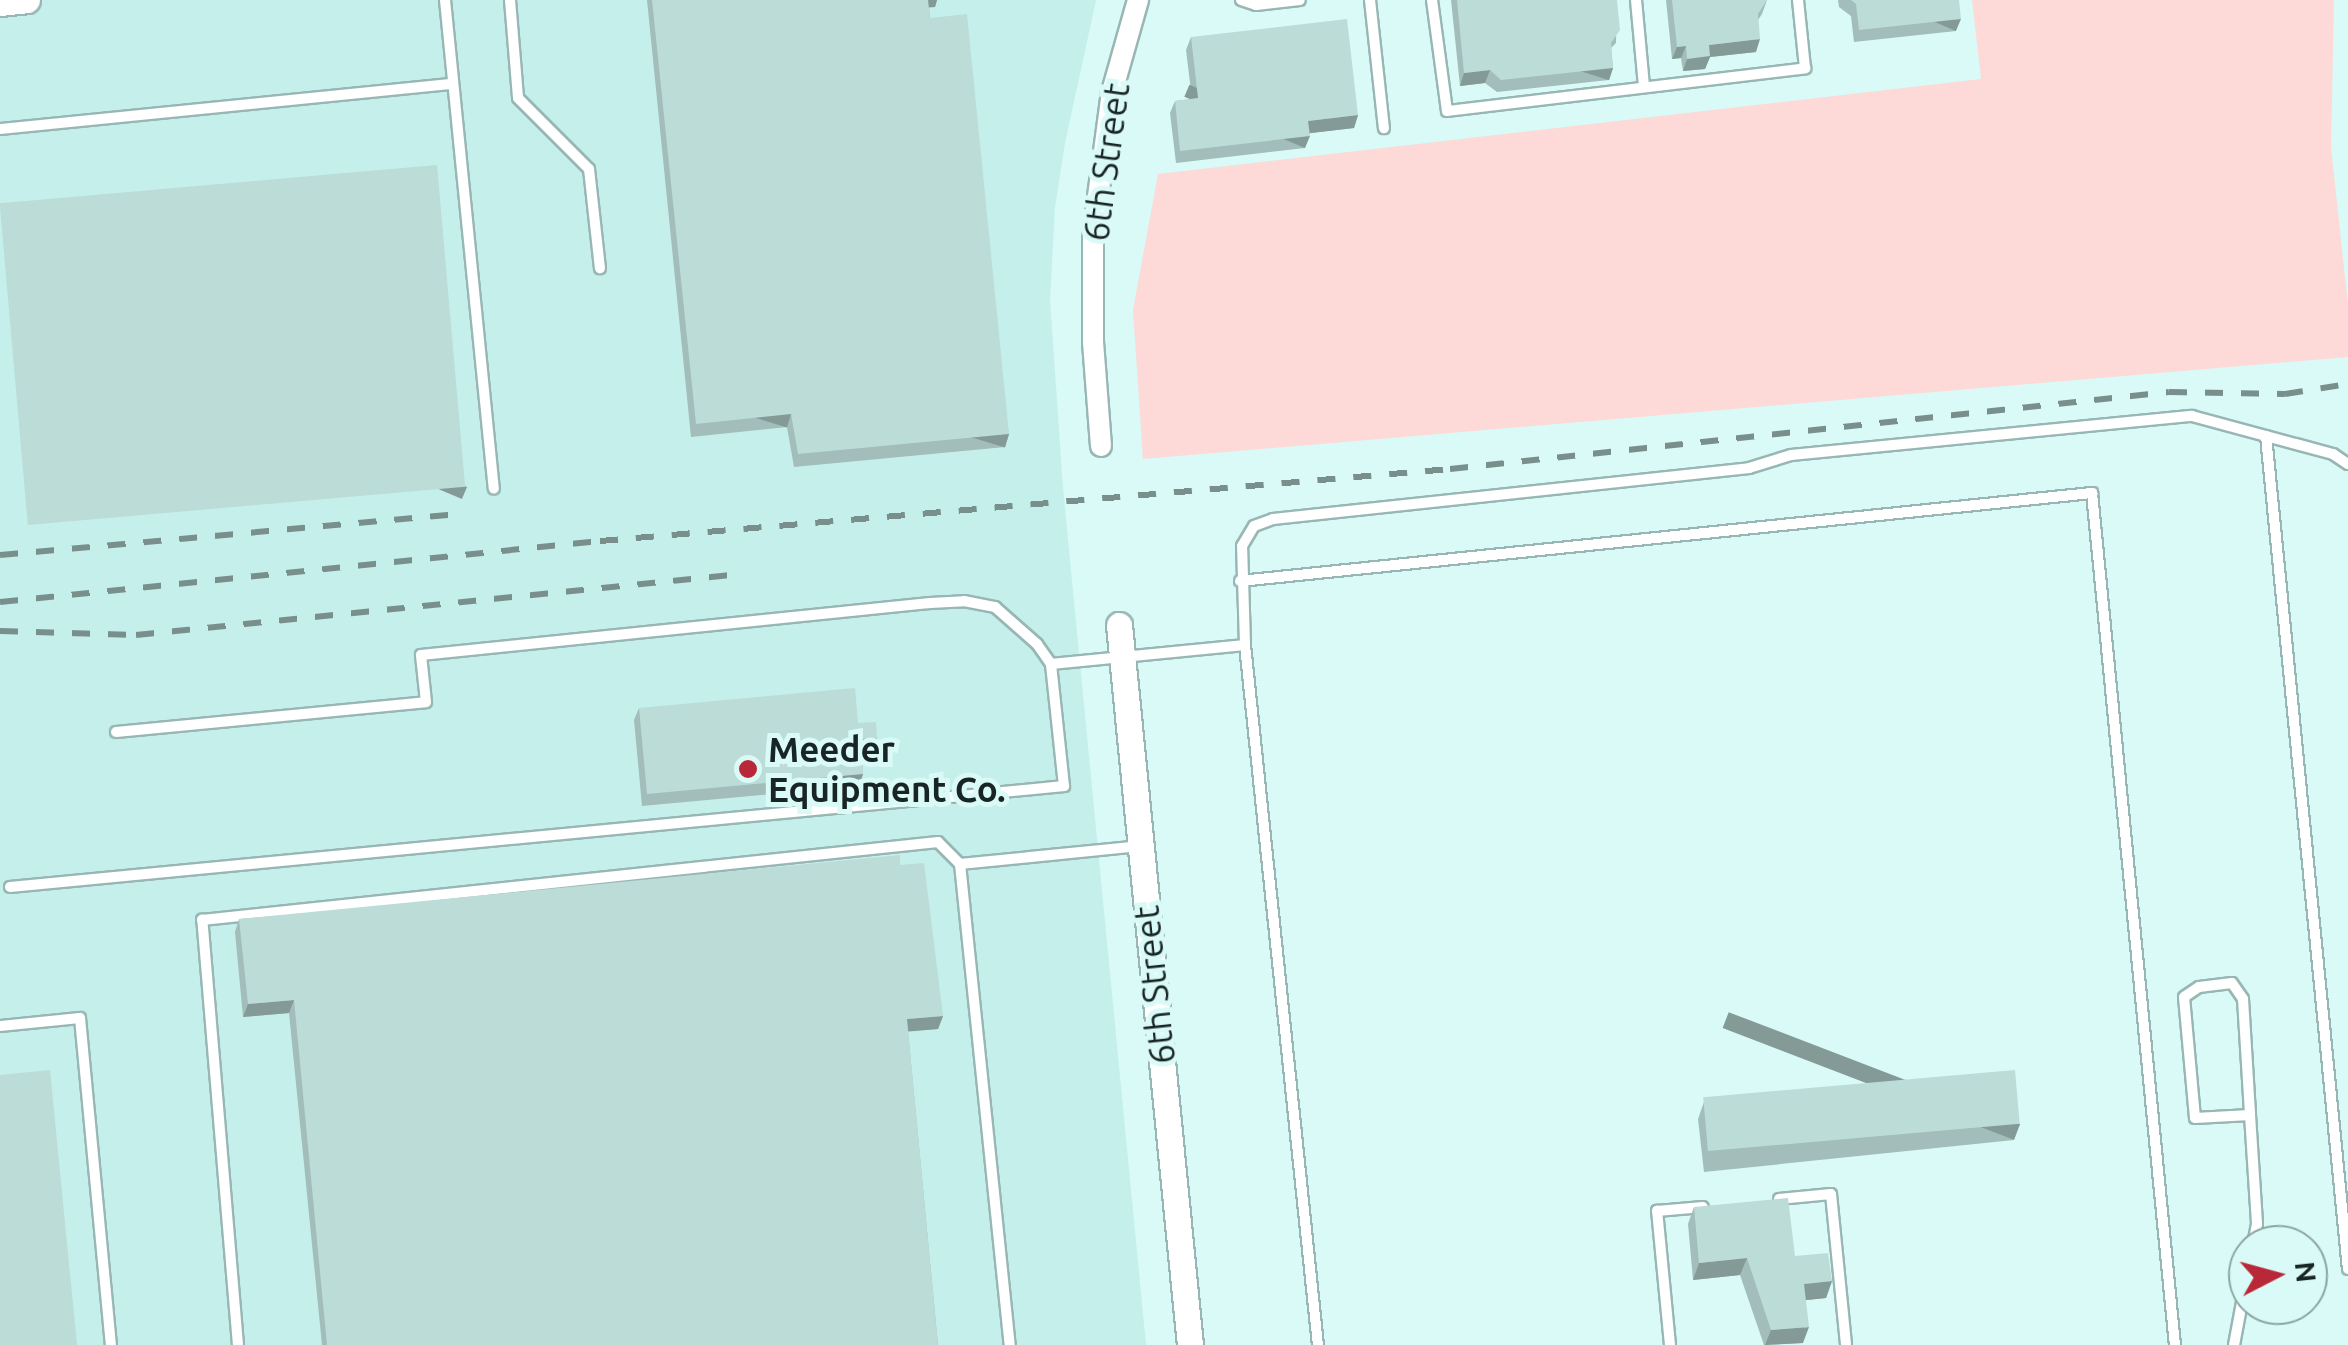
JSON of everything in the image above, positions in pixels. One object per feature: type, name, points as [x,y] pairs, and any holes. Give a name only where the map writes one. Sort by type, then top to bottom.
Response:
[{"type":"street","points":[[0,3],[27,0]]},
{"type":"street","name":"6th Street","points":[[1101,446],[1093,342],[1095,218],[1112,92],[1138,0]]},
{"type":"street","name":"6th Street","points":[[1119,625],[1190,1345]]},
{"type":"lane","points":[[445,0],[494,489]]},
{"type":"lane","points":[[510,0],[518,98],[589,169],[600,268]]},
{"type":"lane","points":[[1242,0],[1256,5],[1300,0]]},
{"type":"lane","points":[[1370,0],[1384,128]]},
{"type":"lane","points":[[1432,0],[1447,111],[1805,68],[1798,0]]},
{"type":"lane","points":[[1636,0],[1644,87]]},
{"type":"lane","points":[[0,129],[454,84]]},
{"type":"lane","points":[[1318,1345],[1245,645],[1240,581],[1242,546],[1254,526],[1273,519],[1749,468],[1792,456],[2192,416],[2332,454],[2348,464]]},
{"type":"lane","points":[[2266,436],[2348,1269]]},
{"type":"lane","points":[[1240,581],[2092,493],[2174,1345]]},
{"type":"lane","points":[[10,887],[1064,786],[1050,664],[1037,644],[994,606],[964,601],[421,655],[426,702],[116,732]]},
{"type":"lane","points":[[1050,664],[1245,645]]},
{"type":"lane","points":[[238,1345],[202,920],[938,842],[960,864],[1010,1345]]},
{"type":"lane","points":[[960,864],[1140,846]]},
{"type":"lane","points":[[2250,1116],[2195,1118],[2184,997],[2199,987],[2232,983],[2244,1000],[2257,1225]]},
{"type":"lane","points":[[0,1026],[80,1018],[111,1345]]},
{"type":"lane","points":[[1773,1200],[1831,1194],[1846,1345]]},
{"type":"lane","points":[[1670,1345],[1656,1211],[1715,1206]]},
{"type":"shaded area","points":[[0,0],[1096,0],[1055,207],[1050,300],[1063,488],[1146,1345],[0,1345]]},
{"type":"shaded area","points":[[1972,0],[2334,0],[2331,147],[2348,306],[2348,357],[1143,459],[1133,310],[1158,174],[1981,79]]},
{"type":"building","points":[[652,0],[928,0],[930,18],[967,14],[1009,434],[798,454],[791,414],[696,424]]},
{"type":"building","points":[[1457,0],[1617,0],[1620,30],[1611,43],[1613,68],[1501,80],[1490,70],[1464,73]]},
{"type":"building","points":[[1672,0],[1767,0],[1758,14],[1760,39],[1709,45],[1710,56],[1687,59],[1686,46],[1677,47]]},
{"type":"building","points":[[1851,0],[1959,0],[1961,19],[1859,30],[1856,4]]},
{"type":"building","points":[[1347,19],[1358,115],[1308,121],[1310,136],[1180,151],[1175,101],[1198,98],[1191,37]]},
{"type":"building","points":[[437,165],[465,487],[28,525],[0,203]]},
{"type":"building","name":"Meeder Equipment Co.","points":[[855,688],[858,723],[876,722],[877,738],[860,739],[863,774],[647,794],[639,708]]},
{"type":"building","points":[[900,855],[900,865],[924,863],[943,1016],[907,1019],[938,1345],[327,1345],[294,1000],[248,1004],[239,919]]},
{"type":"building","points":[[50,1070],[77,1345],[0,1345],[0,1075]]},
{"type":"building","points":[[2015,1070],[2020,1124],[1708,1151],[1703,1097]]},
{"type":"building","points":[[1788,1198],[1795,1256],[1828,1253],[1832,1281],[1804,1284],[1809,1327],[1771,1330],[1747,1258],[1699,1263],[1694,1207]]},
{"type":"railway","points":[[0,602],[600,541],[1450,469],[2169,392],[2285,394],[2348,384]]},
{"type":"railway","points":[[0,555],[450,515]]},
{"type":"railway","points":[[0,631],[136,635],[741,574]]},
{"type":"place","name":"Meeder Equipment Co.","points":[[748,769]]}]
